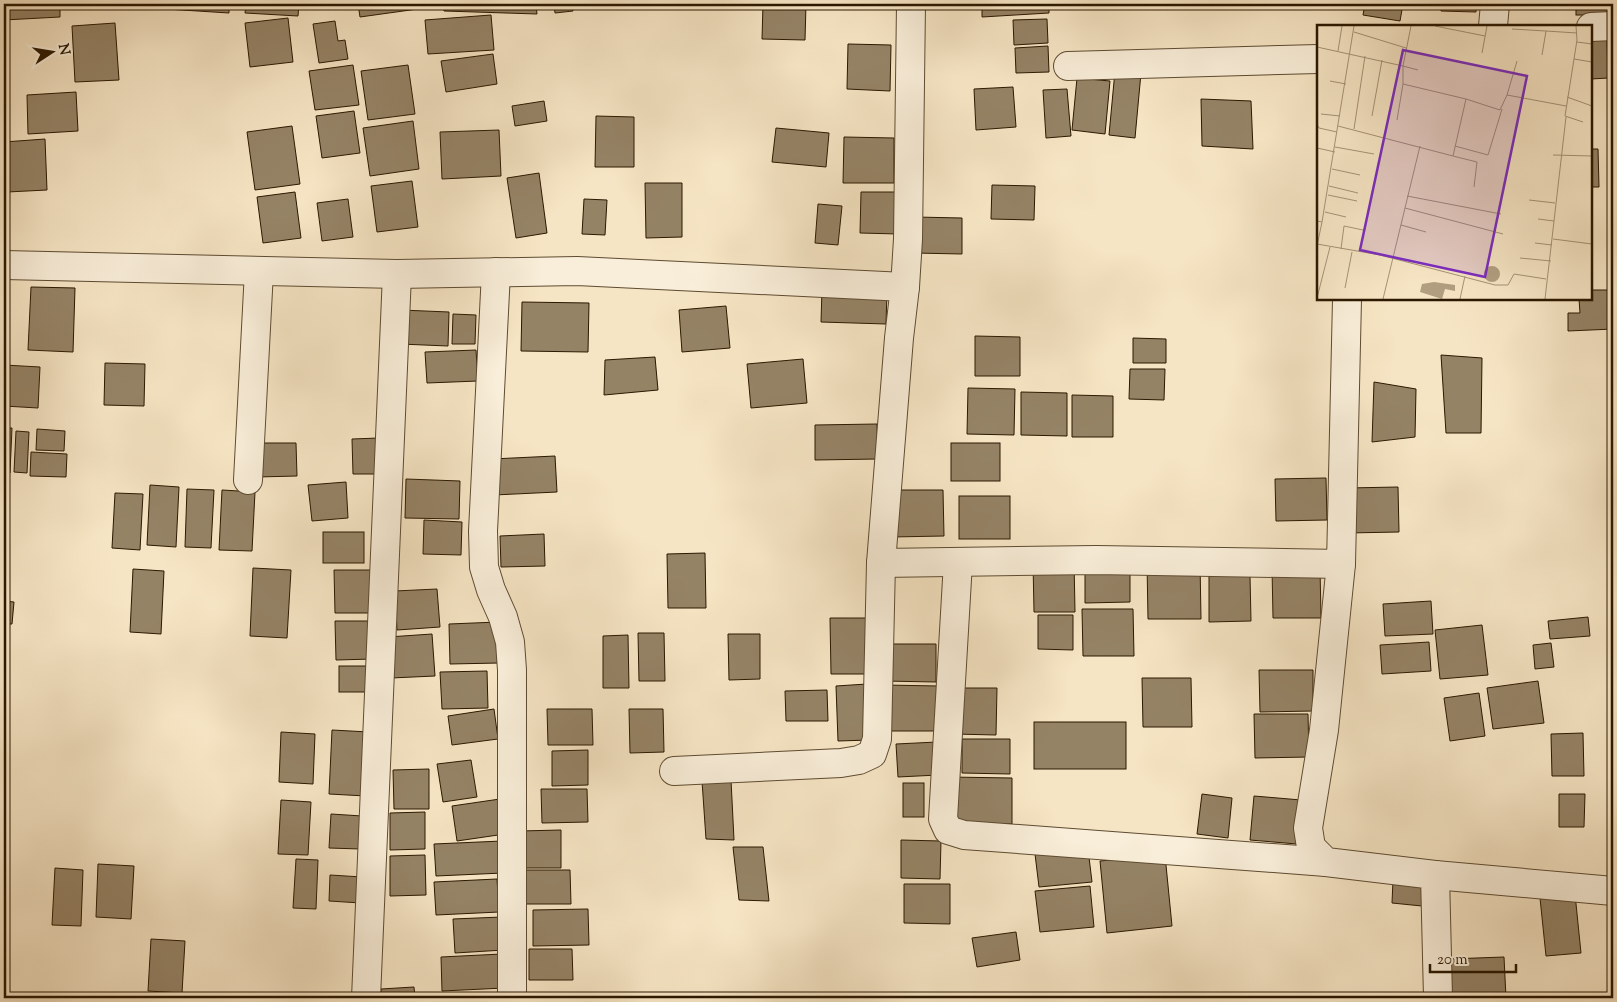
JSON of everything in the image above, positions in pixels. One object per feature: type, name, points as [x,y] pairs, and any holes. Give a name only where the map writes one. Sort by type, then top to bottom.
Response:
[{"type":"street","points":[[674,771],[841,763],[859,760],[872,754],[877,738],[881,563],[908,239],[911,4]]},
{"type":"street","points":[[1493,25],[1495,4]]},
{"type":"street","points":[[1592,27],[1613,26]]},
{"type":"street","points":[[1068,66],[1317,59]]},
{"type":"street","points":[[4,265],[397,274],[577,271],[905,287]]},
{"type":"street","points":[[248,480],[259,271]]},
{"type":"street","points":[[496,272],[483,531],[484,567],[491,590],[503,617],[512,670],[512,998]]},
{"type":"street","points":[[366,998],[397,274]]},
{"type":"street","points":[[1326,862],[1311,848],[1308,828],[1324,730],[1341,564],[1347,300]]},
{"type":"street","points":[[881,563],[1096,560],[1341,564]]},
{"type":"street","points":[[958,562],[943,819],[948,830],[964,835],[1326,862],[1435,875],[1613,891]]},
{"type":"street","points":[[1435,875],[1438,998]]},
{"type":"building","points":[[4,4],[60,4],[60,17],[4,20]]},
{"type":"building","points":[[167,4],[229,4],[229,13],[166,9]]},
{"type":"building","points":[[246,4],[299,4],[298,16],[245,13]]},
{"type":"building","points":[[358,4],[432,4],[432,7],[360,17]]},
{"type":"building","points":[[443,4],[548,4],[536,5],[537,14],[444,11]]},
{"type":"building","points":[[554,4],[572,4],[573,11],[555,13]]},
{"type":"building","points":[[763,4],[806,4],[805,40],[762,39]]},
{"type":"building","points":[[982,4],[1049,4],[1049,13],[982,17]]},
{"type":"building","points":[[1081,4],[1116,4],[1116,5],[1081,8]]},
{"type":"building","points":[[1365,4],[1403,4],[1400,21],[1363,15]]},
{"type":"building","points":[[1441,4],[1476,4],[1476,12],[1441,11]]},
{"type":"building","points":[[1576,4],[1613,4],[1613,15],[1576,15]]},
{"type":"building","points":[[491,15],[494,50],[428,54],[425,20]]},
{"type":"building","points":[[288,18],[293,62],[250,67],[245,23]]},
{"type":"building","points":[[1047,19],[1048,43],[1014,45],[1013,20]]},
{"type":"building","points":[[335,21],[338,41],[345,40],[348,59],[319,63],[313,24]]},
{"type":"building","points":[[115,23],[119,80],[75,82],[72,26]]},
{"type":"building","points":[[1607,39],[1608,78],[1592,79],[1592,40]]},
{"type":"building","points":[[848,44],[891,45],[890,91],[847,89]]},
{"type":"building","points":[[1048,46],[1049,72],[1016,73],[1015,48]]},
{"type":"building","points":[[493,54],[497,84],[446,92],[441,61]]},
{"type":"building","points":[[353,65],[359,105],[315,110],[309,71]]},
{"type":"building","points":[[408,65],[415,114],[368,120],[361,71]]},
{"type":"building","points":[[1115,71],[1141,73],[1135,138],[1109,135]]},
{"type":"building","points":[[1077,78],[1110,81],[1105,134],[1072,130]]},
{"type":"building","points":[[1013,87],[1016,127],[976,130],[974,89]]},
{"type":"building","points":[[1067,89],[1071,136],[1046,138],[1043,90]]},
{"type":"building","points":[[76,92],[78,131],[28,134],[27,95]]},
{"type":"building","points":[[1201,99],[1251,101],[1253,149],[1202,146]]},
{"type":"building","points":[[544,101],[547,121],[515,126],[512,106]]},
{"type":"building","points":[[354,111],[360,153],[322,158],[316,116]]},
{"type":"building","points":[[596,116],[634,117],[634,167],[595,167]]},
{"type":"building","points":[[413,121],[419,169],[370,176],[363,128]]},
{"type":"building","points":[[292,126],[300,184],[255,190],[247,132]]},
{"type":"building","points":[[776,128],[829,133],[826,167],[772,162]]},
{"type":"building","points":[[499,130],[501,176],[442,179],[440,132]]},
{"type":"building","points":[[844,137],[894,138],[894,183],[843,183]]},
{"type":"building","points":[[45,139],[47,190],[7,192],[4,142]]},
{"type":"building","points":[[1592,149],[1598,149],[1599,187],[1592,187]]},
{"type":"building","points":[[1611,149],[1613,149],[1613,186],[1612,186]]},
{"type":"building","points":[[539,173],[547,233],[516,238],[507,178]]},
{"type":"building","points":[[412,181],[418,227],[377,232],[371,186]]},
{"type":"building","points":[[645,183],[682,183],[682,237],[646,238]]},
{"type":"building","points":[[992,185],[1035,186],[1034,220],[991,219]]},
{"type":"building","points":[[295,192],[301,238],[263,243],[257,197]]},
{"type":"building","points":[[861,192],[899,192],[898,234],[860,233]]},
{"type":"building","points":[[348,199],[353,237],[322,241],[317,203]]},
{"type":"building","points":[[584,199],[607,200],[605,235],[582,234]]},
{"type":"building","points":[[818,204],[842,206],[838,245],[815,243]]},
{"type":"building","points":[[915,217],[962,218],[962,254],[914,253]]},
{"type":"building","points":[[31,287],[75,288],[73,352],[28,350]]},
{"type":"building","points":[[822,289],[887,291],[886,324],[821,322]]},
{"type":"building","points":[[1592,290],[1613,290],[1613,329],[1568,331],[1568,313],[1580,313],[1579,300],[1592,300]]},
{"type":"building","points":[[522,302],[589,303],[588,352],[521,351]]},
{"type":"building","points":[[726,306],[730,348],[682,352],[679,310]]},
{"type":"building","points":[[401,310],[449,312],[448,346],[400,344]]},
{"type":"building","points":[[453,314],[476,315],[475,344],[452,344]]},
{"type":"building","points":[[975,336],[1020,337],[1020,376],[975,376]]},
{"type":"building","points":[[1133,338],[1166,339],[1166,363],[1133,363]]},
{"type":"building","points":[[476,350],[478,381],[427,383],[425,352]]},
{"type":"building","points":[[1441,355],[1482,358],[1481,433],[1446,433]]},
{"type":"building","points":[[655,357],[658,390],[604,395],[605,360]]},
{"type":"building","points":[[803,359],[807,403],[751,408],[747,364]]},
{"type":"building","points":[[105,363],[145,364],[144,406],[104,405]]},
{"type":"building","points":[[4,365],[40,367],[38,408],[4,406]]},
{"type":"building","points":[[1130,369],[1165,369],[1164,400],[1129,399]]},
{"type":"building","points":[[1374,382],[1416,389],[1415,437],[1372,442]]},
{"type":"building","points":[[968,388],[1015,389],[1014,435],[967,434]]},
{"type":"building","points":[[1021,392],[1067,393],[1067,436],[1021,435]]},
{"type":"building","points":[[1072,395],[1113,396],[1113,437],[1072,437]]},
{"type":"building","points":[[877,424],[878,459],[815,460],[815,425]]},
{"type":"building","points":[[4,428],[12,428],[10,473],[4,473]]},
{"type":"building","points":[[37,429],[65,431],[64,451],[36,450]]},
{"type":"building","points":[[16,431],[29,432],[27,473],[14,472]]},
{"type":"building","points":[[379,438],[381,474],[353,474],[352,439]]},
{"type":"building","points":[[256,443],[296,443],[297,476],[257,477]]},
{"type":"building","points":[[951,443],[1000,443],[1000,481],[951,481]]},
{"type":"building","points":[[31,452],[67,454],[66,477],[30,476]]},
{"type":"building","points":[[555,456],[557,492],[494,495],[492,459]]},
{"type":"building","points":[[1326,478],[1327,520],[1276,521],[1275,479]]},
{"type":"building","points":[[406,479],[460,481],[459,519],[405,518]]},
{"type":"building","points":[[346,482],[348,518],[312,521],[308,485]]},
{"type":"building","points":[[150,485],[179,487],[176,547],[147,545]]},
{"type":"building","points":[[1398,487],[1399,532],[1347,533],[1347,488]]},
{"type":"building","points":[[187,489],[214,490],[211,548],[185,547]]},
{"type":"building","points":[[222,490],[255,492],[252,551],[219,550]]},
{"type":"building","points":[[891,490],[943,490],[944,536],[891,537]]},
{"type":"building","points":[[115,493],[143,494],[140,550],[112,548]]},
{"type":"building","points":[[959,496],[1010,496],[1010,539],[959,539]]},
{"type":"building","points":[[424,520],[462,522],[461,555],[423,554]]},
{"type":"building","points":[[323,532],[364,532],[364,563],[323,563]]},
{"type":"building","points":[[544,534],[545,566],[501,567],[500,536]]},
{"type":"building","points":[[705,553],[706,608],[668,608],[667,554]]},
{"type":"building","points":[[1074,561],[1075,612],[1034,612],[1033,562]]},
{"type":"building","points":[[1200,562],[1201,619],[1148,619],[1147,563]]},
{"type":"building","points":[[1130,565],[1130,602],[1085,603],[1085,566]]},
{"type":"building","points":[[1320,567],[1321,618],[1273,618],[1272,568]]},
{"type":"building","points":[[253,568],[291,570],[287,638],[250,636]]},
{"type":"building","points":[[133,569],[164,571],[161,634],[130,632]]},
{"type":"building","points":[[334,570],[372,570],[372,613],[335,613]]},
{"type":"building","points":[[1209,576],[1250,576],[1251,621],[1209,622]]},
{"type":"building","points":[[437,589],[440,627],[397,630],[395,591]]},
{"type":"building","points":[[4,601],[14,602],[12,624],[4,624]]},
{"type":"building","points":[[1431,601],[1433,634],[1385,636],[1383,604]]},
{"type":"building","points":[[1082,609],[1133,609],[1134,656],[1083,656]]},
{"type":"building","points":[[1038,615],[1073,615],[1073,650],[1038,649]]},
{"type":"building","points":[[1588,617],[1590,636],[1550,639],[1548,621]]},
{"type":"building","points":[[830,618],[871,618],[871,674],[831,674]]},
{"type":"building","points":[[335,621],[373,621],[373,659],[336,660]]},
{"type":"building","points":[[498,622],[499,663],[450,664],[449,624]]},
{"type":"building","points":[[1482,625],[1488,675],[1440,679],[1435,630]]},
{"type":"building","points":[[638,633],[664,633],[665,681],[639,681]]},
{"type":"building","points":[[432,634],[435,676],[391,678],[388,637]]},
{"type":"building","points":[[728,634],[760,634],[760,679],[729,680]]},
{"type":"building","points":[[628,635],[629,688],[603,688],[603,636]]},
{"type":"building","points":[[1429,642],[1431,671],[1382,674],[1380,645]]},
{"type":"building","points":[[1551,643],[1554,667],[1535,669],[1533,645]]},
{"type":"building","points":[[883,644],[936,644],[936,682],[883,681]]},
{"type":"building","points":[[339,666],[369,666],[369,692],[339,692]]},
{"type":"building","points":[[1259,670],[1313,670],[1313,711],[1260,712]]},
{"type":"building","points":[[487,671],[488,708],[442,709],[440,672]]},
{"type":"building","points":[[1142,678],[1191,678],[1192,727],[1143,727]]},
{"type":"building","points":[[1538,681],[1544,723],[1493,729],[1487,688]]},
{"type":"building","points":[[867,684],[870,740],[838,741],[836,686]]},
{"type":"building","points":[[884,685],[939,686],[938,731],[883,731]]},
{"type":"building","points":[[954,688],[997,688],[996,735],[954,734]]},
{"type":"building","points":[[827,690],[828,721],[786,721],[785,691]]},
{"type":"building","points":[[1479,693],[1485,736],[1450,741],[1444,698]]},
{"type":"building","points":[[494,709],[498,739],[452,745],[448,716]]},
{"type":"building","points":[[547,709],[592,709],[593,745],[548,745]]},
{"type":"building","points":[[629,709],[663,709],[664,752],[630,753]]},
{"type":"building","points":[[1254,714],[1308,714],[1309,757],[1255,758]]},
{"type":"building","points":[[1034,722],[1126,722],[1126,769],[1034,769]]},
{"type":"building","points":[[332,730],[369,732],[366,796],[329,794]]},
{"type":"building","points":[[281,732],[315,734],[313,784],[279,782]]},
{"type":"building","points":[[1583,733],[1584,776],[1552,776],[1551,734]]},
{"type":"building","points":[[962,739],[1010,739],[1010,774],[962,773]]},
{"type":"building","points":[[937,742],[938,775],[898,777],[896,744]]},
{"type":"building","points":[[588,750],[588,785],[552,786],[552,751]]},
{"type":"building","points":[[471,760],[477,797],[443,802],[437,764]]},
{"type":"building","points":[[429,769],[429,809],[394,809],[393,770]]},
{"type":"building","points":[[949,777],[1012,778],[1012,824],[949,824]]},
{"type":"building","points":[[731,780],[734,840],[706,839],[702,781]]},
{"type":"building","points":[[903,783],[924,783],[924,817],[903,817]]},
{"type":"building","points":[[541,789],[587,789],[588,822],[542,823]]},
{"type":"building","points":[[1202,794],[1232,798],[1228,838],[1197,834]]},
{"type":"building","points":[[1559,794],[1585,794],[1584,827],[1559,827]]},
{"type":"building","points":[[1254,796],[1301,800],[1297,844],[1250,840]]},
{"type":"building","points":[[500,799],[505,834],[457,841],[452,806]]},
{"type":"building","points":[[281,800],[311,802],[308,855],[278,854]]},
{"type":"building","points":[[425,812],[425,849],[390,850],[390,813]]},
{"type":"building","points":[[331,814],[362,816],[360,849],[329,848]]},
{"type":"building","points":[[561,830],[561,868],[520,868],[520,831]]},
{"type":"building","points":[[901,840],[941,841],[940,879],[901,878]]},
{"type":"building","points":[[502,841],[503,873],[436,876],[434,844]]},
{"type":"building","points":[[733,847],[763,847],[769,901],[739,900]]},
{"type":"building","points":[[1088,849],[1092,882],[1039,887],[1035,854]]},
{"type":"building","points":[[425,855],[426,895],[390,896],[390,856]]},
{"type":"building","points":[[1165,855],[1172,926],[1107,933],[1100,861]]},
{"type":"building","points":[[296,859],[318,860],[316,909],[293,908]]},
{"type":"building","points":[[98,864],[134,866],[131,919],[96,917]]},
{"type":"building","points":[[55,868],[83,870],[81,926],[52,925]]},
{"type":"building","points":[[523,870],[570,870],[571,904],[524,904]]},
{"type":"building","points":[[330,875],[362,877],[361,903],[329,901]]},
{"type":"building","points":[[497,879],[499,912],[436,915],[434,882]]},
{"type":"building","points":[[1393,880],[1424,883],[1422,906],[1392,903]]},
{"type":"building","points":[[904,884],[950,884],[950,924],[904,923]]},
{"type":"building","points":[[1090,886],[1094,927],[1040,932],[1035,891]]},
{"type":"building","points":[[1575,894],[1581,953],[1546,956],[1540,898]]},
{"type":"building","points":[[588,909],[589,945],[533,946],[533,910]]},
{"type":"building","points":[[502,917],[504,950],[455,953],[453,919]]},
{"type":"building","points":[[1016,932],[1020,960],[977,967],[972,938]]},
{"type":"building","points":[[151,939],[185,941],[182,993],[148,991]]},
{"type":"building","points":[[529,949],[572,949],[573,980],[529,980]]},
{"type":"building","points":[[502,954],[504,988],[442,991],[441,957]]},
{"type":"building","points":[[1504,957],[1506,998],[1450,998],[1448,959]]},
{"type":"building","points":[[414,987],[415,998],[381,998],[381,989]]},
{"type":"building","points":[[500,995],[500,998],[445,998]]}]
